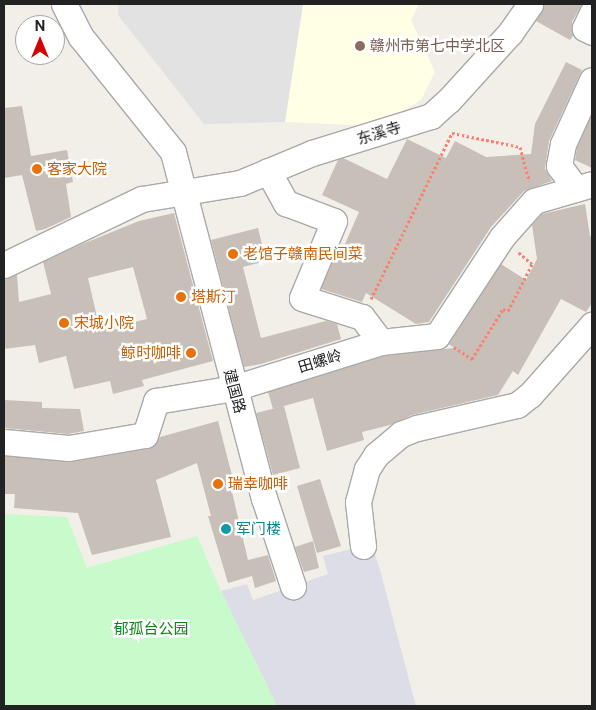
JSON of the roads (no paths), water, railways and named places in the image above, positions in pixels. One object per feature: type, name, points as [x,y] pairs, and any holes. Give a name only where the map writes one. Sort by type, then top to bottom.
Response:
[{"type":"street","name":"建国路","points":[[64,4],[81,37],[173,152],[264,498],[293,586]]},
{"type":"street","name":"东溪寺","points":[[4,265],[142,199],[240,183],[312,153],[431,116],[449,100],[510,33],[530,4]]},
{"type":"street","points":[[592,13],[585,28],[592,32]]},
{"type":"street","points":[[584,187],[558,166],[563,144],[592,80]]},
{"type":"street","points":[[268,171],[286,203],[334,222],[302,298],[362,317],[381,342]]},
{"type":"street","name":"田螺岭","points":[[4,442],[69,448],[144,435],[156,401],[234,388],[381,342],[437,336],[502,237],[534,201],[584,187]]},
{"type":"street","points":[[363,546],[358,502],[367,469],[376,455],[401,434],[417,428],[517,405],[530,395],[592,324]]},
{"type":"place","name":"赣州市第七中学北区","points":[[360,46]]},
{"type":"place","name":"客家大院","points":[[37,169]]},
{"type":"place","name":"老馆子赣南民间菜","points":[[233,254]]},
{"type":"place","name":"塔斯汀","points":[[181,297]]},
{"type":"place","name":"宋城小院","points":[[64,323]]},
{"type":"place","name":"鲸时咖啡","points":[[191,353]]},
{"type":"place","name":"瑞幸咖啡","points":[[218,484]]},
{"type":"place","name":"军门楼","points":[[226,529]]},
{"type":"park label","name":"郁孤台公园","points":[[151,629]]}]
